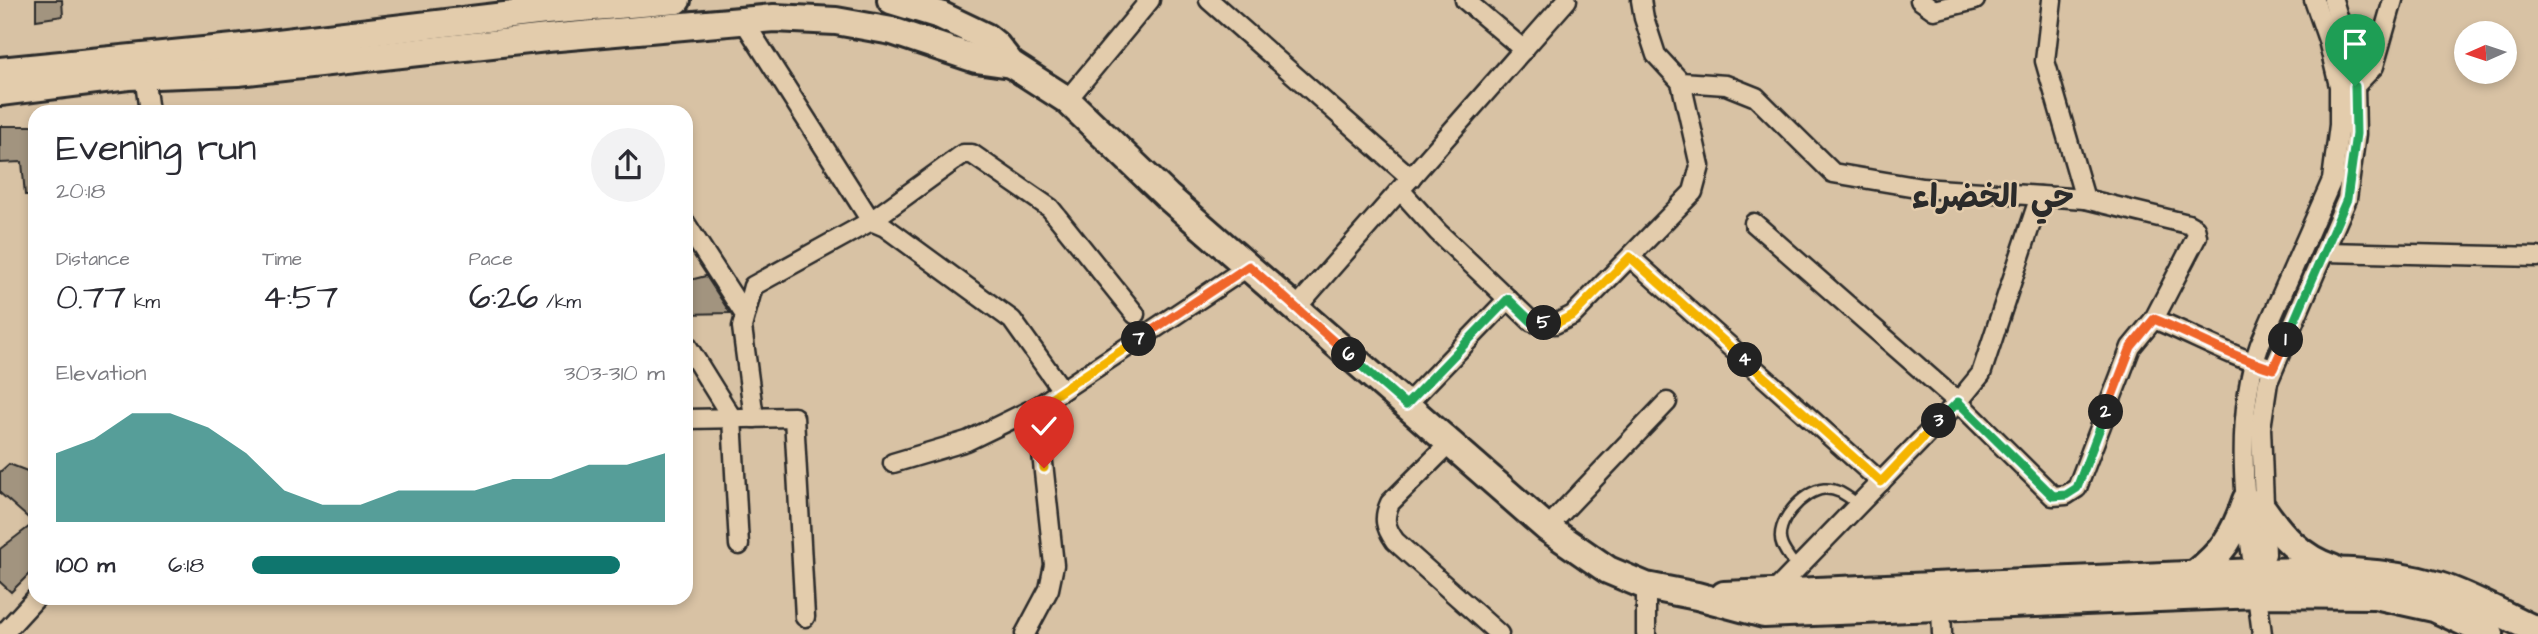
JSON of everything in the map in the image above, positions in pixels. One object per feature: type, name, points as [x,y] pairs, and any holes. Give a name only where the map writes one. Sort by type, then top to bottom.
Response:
[{"type":"street","points":[[0,71],[143,66],[238,72],[556,16],[604,3],[677,0]]},
{"type":"street","points":[[867,27],[874,0]]},
{"type":"street","points":[[891,0],[933,8],[986,37],[1011,64],[1066,100],[1167,196],[1547,528],[1608,570],[1646,586],[1764,614],[1941,608],[2257,583],[2340,570],[2377,572],[2441,587],[2538,631]]},
{"type":"street","points":[[1066,100],[1150,0]]},
{"type":"street","points":[[1209,0],[1405,184],[1438,232],[1532,322],[1555,324],[1573,315],[1693,192],[1700,166],[1681,82],[1656,55],[1644,18],[1642,0]]},
{"type":"street","points":[[1465,0],[1524,50]]},
{"type":"street","points":[[1296,309],[1567,0]]},
{"type":"street","points":[[1920,0],[1934,10],[1975,0]]},
{"type":"street","points":[[2052,0],[2045,61],[2085,200]]},
{"type":"street","points":[[2314,0],[2329,40],[2339,86],[2339,125],[2332,180],[2253,363],[2244,418],[2254,504],[2291,544],[2309,558],[2340,570]]},
{"type":"street","points":[[2262,634],[2257,583],[2250,552],[2261,428],[2268,382],[2347,199],[2356,134],[2355,86],[2333,0]]},
{"type":"street","points":[[2355,86],[2374,66],[2393,0]]},
{"type":"street","points":[[0,92],[143,66],[501,9],[556,16],[805,19],[867,27],[917,38],[976,59],[1011,64]]},
{"type":"street","points":[[743,20],[871,221],[885,227],[1012,320],[1062,390]]},
{"type":"street","points":[[143,66],[148,105]]},
{"type":"street","points":[[1681,82],[1726,85],[1756,97],[1833,173],[1922,188],[2085,200],[2161,216],[2195,229],[2197,236],[2154,319],[2131,347],[2077,488],[2066,495],[2053,496],[1958,402],[1754,223]]},
{"type":"street","points":[[754,418],[742,327],[753,286],[871,221],[963,154],[972,154],[1050,208],[1135,314]]},
{"type":"street","points":[[1773,593],[1958,402],[1981,374],[2040,196]]},
{"type":"street","points":[[693,235],[745,314]]},
{"type":"street","points":[[2325,252],[2538,257]]},
{"type":"street","points":[[1630,257],[1881,482]]},
{"type":"street","points":[[893,463],[967,441],[1037,407],[1249,266]]},
{"type":"street","points":[[1406,405],[1508,299]]},
{"type":"street","points":[[2154,319],[2253,363],[2273,369]]},
{"type":"street","points":[[693,355],[732,418],[739,544]]},
{"type":"street","points":[[1547,528],[1667,402]]},
{"type":"street","points":[[1025,634],[1049,589],[1054,565],[1037,407]]},
{"type":"street","points":[[693,419],[794,417],[805,617]]},
{"type":"street","points":[[1450,443],[1390,503],[1384,515],[1386,529],[1395,541],[1499,634]]},
{"type":"street","points":[[2194,575],[2213,560],[2229,542],[2254,504]]},
{"type":"street","points":[[1697,596],[2194,575],[2375,595],[2434,608],[2490,634]]},
{"type":"street","points":[[1646,586],[1646,634]]},
{"type":"street","points":[[10,632],[31,605]]},
{"type":"street","points":[[1941,608],[1942,634]]},
{"type":"lane","points":[[1797,568],[1781,545],[1780,534],[1782,525],[1805,496],[1827,489],[1841,492],[1859,505]]},
{"type":"building","points":[[36,0],[62,0],[63,16],[36,20]]},
{"type":"building","points":[[0,126],[28,126],[28,195],[25,195],[22,162],[0,163]]},
{"type":"building","points":[[706,276],[730,313],[693,314],[693,279]]},
{"type":"building","points":[[9,464],[28,471],[28,518],[0,493],[0,472]]},
{"type":"building","points":[[28,528],[28,575],[11,592],[0,582],[0,549]]},
{"type":"district","name":"حي الخضراء","points":[[1993,196]]},
{"type":"route","points":[[1044,468],[1037,407],[1249,266],[1406,405],[1508,299],[1532,322],[1555,324],[1573,315],[1630,257],[1881,482],[1958,402],[2053,496],[2066,495],[2077,488],[2131,347],[2154,319],[2253,363],[2273,369],[2347,199],[2356,134],[2355,86]]}]
